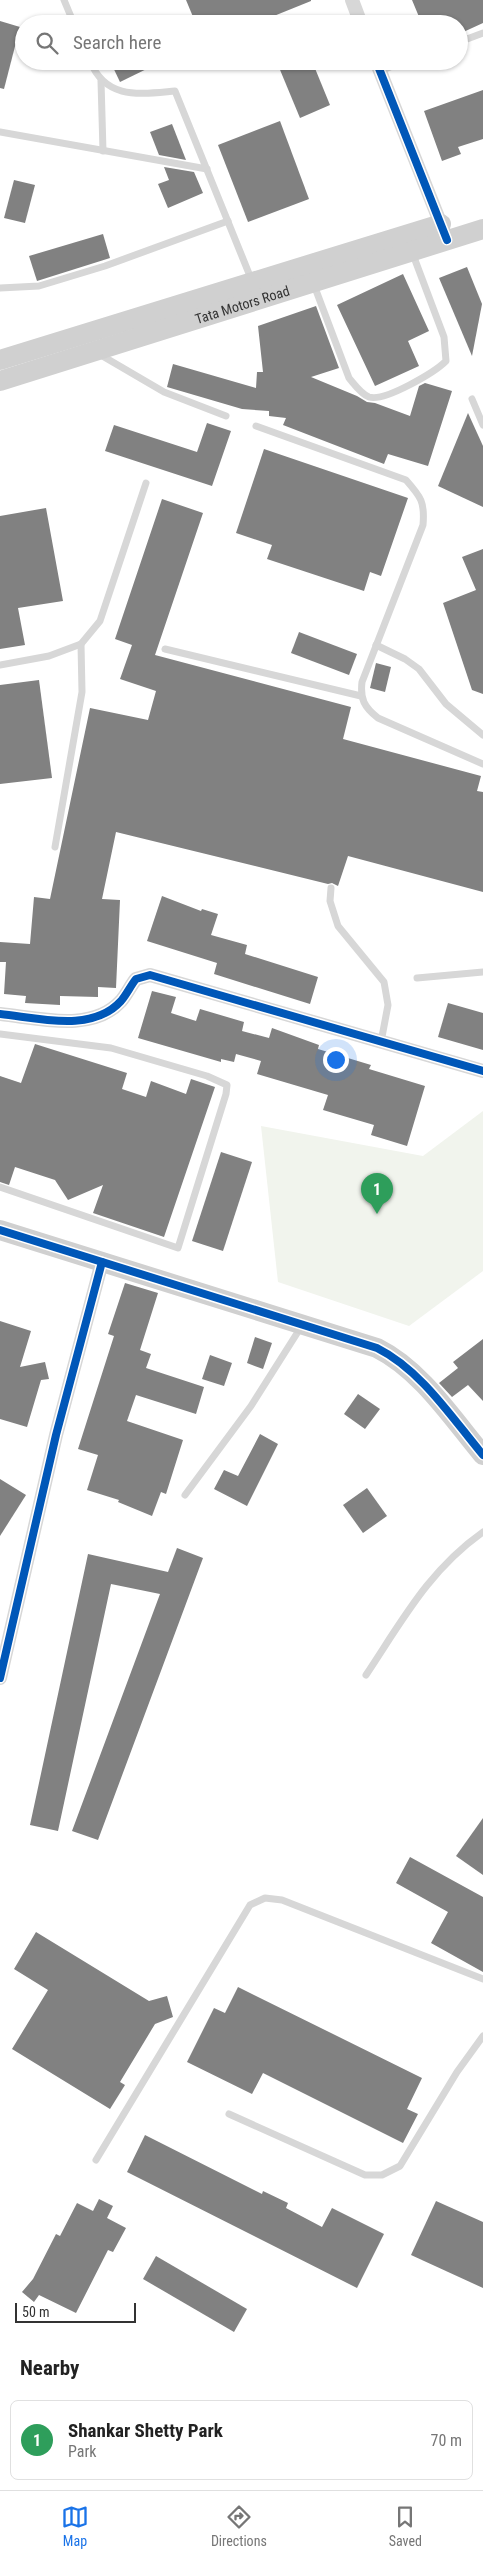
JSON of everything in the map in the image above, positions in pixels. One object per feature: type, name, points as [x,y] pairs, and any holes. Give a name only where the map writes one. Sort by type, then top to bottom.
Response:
[{"type":"main road","name":"Tata Motors Road","points":[[0,381],[412,252],[444,232],[483,229]]},
{"type":"main road","points":[[0,360],[252,282],[444,232]]},
{"type":"main road","points":[[0,1230],[377,1348],[392,1356],[429,1392],[483,1455]]},
{"type":"street","points":[[352,0],[358,15]]},
{"type":"street","points":[[380,70],[444,232]]},
{"type":"street","points":[[0,1014],[90,1020],[108,1012],[122,1000],[136,979],[150,975],[483,1071]]},
{"type":"street","points":[[0,1678],[56,1435],[102,1262]]},
{"type":"lane","points":[[64,0],[70,15]]},
{"type":"lane","points":[[468,39],[483,33]]},
{"type":"lane","points":[[95,70],[101,81],[103,150]]},
{"type":"lane","points":[[101,81],[126,92],[174,91],[252,282]]},
{"type":"lane","points":[[0,132],[207,169]]},
{"type":"lane","points":[[0,288],[38,286],[96,269],[228,221]]},
{"type":"lane","points":[[313,282],[349,378],[358,389],[369,397],[381,398],[438,370],[446,361],[444,337],[412,252]]},
{"type":"lane","points":[[94,351],[164,392],[226,416]]},
{"type":"lane","points":[[472,399],[483,425]]},
{"type":"lane","points":[[256,426],[406,480],[421,497],[424,512],[423,525],[362,682],[361,696],[366,708],[378,718],[483,764]]},
{"type":"lane","points":[[0,665],[49,656],[82,644],[100,621],[146,482]]},
{"type":"lane","points":[[55,847],[82,692],[82,644]]},
{"type":"lane","points":[[376,645],[405,658],[419,669],[446,704],[483,735]]},
{"type":"lane","points":[[164,649],[361,696]]},
{"type":"lane","points":[[331,888],[330,901],[338,926],[384,982],[388,1005],[381,1042]]},
{"type":"lane","points":[[418,978],[483,972]]},
{"type":"lane","points":[[0,1034],[111,1048],[214,1078],[226,1085],[226,1094],[178,1248],[0,1187]]},
{"type":"lane","points":[[186,1495],[251,1406],[303,1325]]},
{"type":"lane","points":[[366,1675],[427,1583],[450,1557],[483,1532]]},
{"type":"lane","points":[[96,2160],[250,1906],[265,1898],[282,1900],[483,1980]]},
{"type":"lane","points":[[230,2114],[365,2174],[382,2174],[400,2166],[457,2072],[483,2036]]},
{"type":"shaded area","points":[[483,1111],[483,1271],[409,1326],[278,1282],[261,1126],[423,1156]]},
{"type":"building","points":[[186,0],[311,0],[276,15],[192,15]]},
{"type":"building","points":[[412,0],[483,0],[483,23],[468,30],[468,15],[418,15]]},
{"type":"building","points":[[0,21],[15,26],[15,46],[4,89],[0,88]]},
{"type":"building","points":[[114,70],[145,70],[120,82]]},
{"type":"building","points":[[280,70],[316,70],[330,105],[300,118]]},
{"type":"building","points":[[483,90],[483,139],[458,147],[461,154],[442,161],[424,111]]},
{"type":"building","points":[[280,121],[309,199],[248,222],[218,145]]},
{"type":"building","points":[[172,124],[186,160],[159,155],[150,132]]},
{"type":"building","points":[[164,167],[194,172],[203,193],[168,208],[158,184],[169,180]]},
{"type":"building","points":[[14,180],[35,185],[25,223],[4,218]]},
{"type":"building","points":[[103,234],[110,258],[37,281],[29,256]]},
{"type":"building","points":[[467,267],[482,304],[472,356],[439,278]]},
{"type":"building","points":[[403,274],[429,331],[408,341],[419,366],[375,386],[337,305]]},
{"type":"building","points":[[316,306],[339,368],[311,377],[367,402],[375,403],[410,416],[419,386],[425,383],[452,391],[428,466],[388,454],[384,464],[283,425],[286,418],[269,416],[269,411],[242,409],[167,387],[173,364],[256,388],[257,372],[263,372],[258,326]]},
{"type":"building","points":[[468,413],[483,446],[483,507],[438,486]]},
{"type":"building","points":[[207,423],[231,431],[212,486],[105,451],[114,425],[197,452]]},
{"type":"building","points":[[264,449],[408,498],[381,576],[370,572],[364,591],[267,559],[272,545],[236,533]]},
{"type":"building","points":[[162,499],[203,513],[155,655],[351,707],[343,739],[481,776],[477,791],[483,792],[483,892],[348,856],[338,886],[116,832],[102,899],[120,900],[116,988],[98,987],[98,997],[60,996],[60,1005],[25,1003],[26,996],[4,994],[6,962],[0,962],[0,942],[30,944],[34,897],[50,899],[90,708],[148,720],[156,691],[120,679],[132,645],[115,639]]},
{"type":"building","points":[[46,508],[63,601],[18,608],[25,645],[0,649],[0,516]]},
{"type":"building","points":[[483,549],[483,694],[472,690],[443,603],[476,590],[462,557]]},
{"type":"building","points":[[299,632],[357,654],[349,675],[291,653]]},
{"type":"building","points":[[376,663],[391,667],[385,692],[370,688]]},
{"type":"building","points":[[39,680],[52,778],[0,784],[0,685]]},
{"type":"building","points":[[162,896],[201,911],[202,909],[218,914],[211,935],[247,945],[245,954],[318,977],[310,1004],[214,974],[217,963],[147,941]]},
{"type":"building","points":[[152,991],[176,997],[171,1013],[196,1021],[200,1009],[244,1022],[242,1031],[269,1038],[272,1028],[319,1045],[318,1049],[371,1065],[369,1069],[425,1086],[407,1146],[371,1135],[374,1125],[323,1110],[328,1095],[257,1074],[261,1061],[236,1054],[234,1062],[221,1059],[221,1062],[138,1038]]},
{"type":"building","points":[[448,1003],[483,1013],[483,1050],[438,1037]]},
{"type":"building","points":[[35,1044],[127,1073],[122,1089],[146,1097],[151,1081],[186,1094],[191,1079],[215,1087],[164,1237],[93,1213],[103,1185],[68,1200],[55,1180],[15,1167],[9,1185],[0,1182],[0,1076],[21,1083]]},
{"type":"building","points":[[221,1152],[252,1162],[223,1251],[192,1241]]},
{"type":"building","points":[[125,1283],[158,1293],[140,1350],[151,1354],[146,1368],[204,1387],[196,1414],[136,1395],[127,1421],[183,1440],[166,1494],[161,1492],[152,1516],[118,1502],[119,1500],[87,1490],[98,1455],[78,1449],[114,1336],[108,1334]]},
{"type":"building","points":[[0,1321],[31,1331],[20,1367],[45,1362],[49,1379],[41,1380],[27,1427],[0,1419]]},
{"type":"building","points":[[255,1337],[272,1343],[263,1369],[247,1363]]},
{"type":"building","points":[[483,1339],[483,1401],[468,1385],[452,1397],[439,1383],[458,1368],[453,1362]]},
{"type":"building","points":[[210,1355],[232,1363],[224,1386],[202,1379]]},
{"type":"building","points":[[358,1394],[380,1409],[365,1429],[344,1414]]},
{"type":"building","points":[[260,1434],[278,1444],[247,1506],[214,1489],[224,1470],[238,1476]]},
{"type":"building","points":[[0,1479],[26,1495],[0,1536]]},
{"type":"building","points":[[367,1488],[387,1516],[363,1533],[343,1505]]},
{"type":"building","points":[[177,1548],[203,1558],[98,1840],[72,1831],[160,1594],[111,1584],[58,1831],[30,1825],[88,1554],[168,1572]]},
{"type":"building","points":[[483,1818],[483,1875],[456,1856]]},
{"type":"building","points":[[410,1857],[483,1897],[483,1972],[431,1943],[448,1912],[396,1883]]},
{"type":"building","points":[[36,1932],[149,2001],[167,1996],[173,2017],[155,2024],[120,2082],[125,2085],[110,2109],[12,2049],[48,1990],[14,1969]]},
{"type":"building","points":[[238,1987],[422,2078],[407,2109],[418,2114],[403,2143],[263,2073],[252,2094],[187,2062],[214,2008],[225,2013]]},
{"type":"building","points":[[145,2135],[262,2194],[263,2191],[288,2203],[286,2208],[322,2227],[332,2208],[384,2234],[357,2288],[127,2172]]},
{"type":"building","points":[[99,2199],[113,2206],[107,2218],[126,2228],[113,2252],[108,2250],[76,2313],[39,2295],[34,2302],[22,2292],[33,2279],[56,2234],[60,2236],[77,2203],[93,2211]]},
{"type":"building","points":[[436,2201],[483,2222],[483,2288],[411,2255]]},
{"type":"building","points":[[156,2256],[247,2309],[234,2332],[143,2279]]},
{"type":"cycle path","points":[[380,70],[447,240]]},
{"type":"cycle path","points":[[0,1014],[64,1021],[95,1017],[109,1011],[121,1001],[136,979],[150,975],[483,1071]]},
{"type":"cycle path","points":[[0,1230],[377,1348],[393,1357],[422,1382],[483,1455]]},
{"type":"cycle path","points":[[0,1678],[56,1435],[102,1262]]},
{"type":"place","name":"Shankar Shetty Park","points":[[377,1214]]}]
